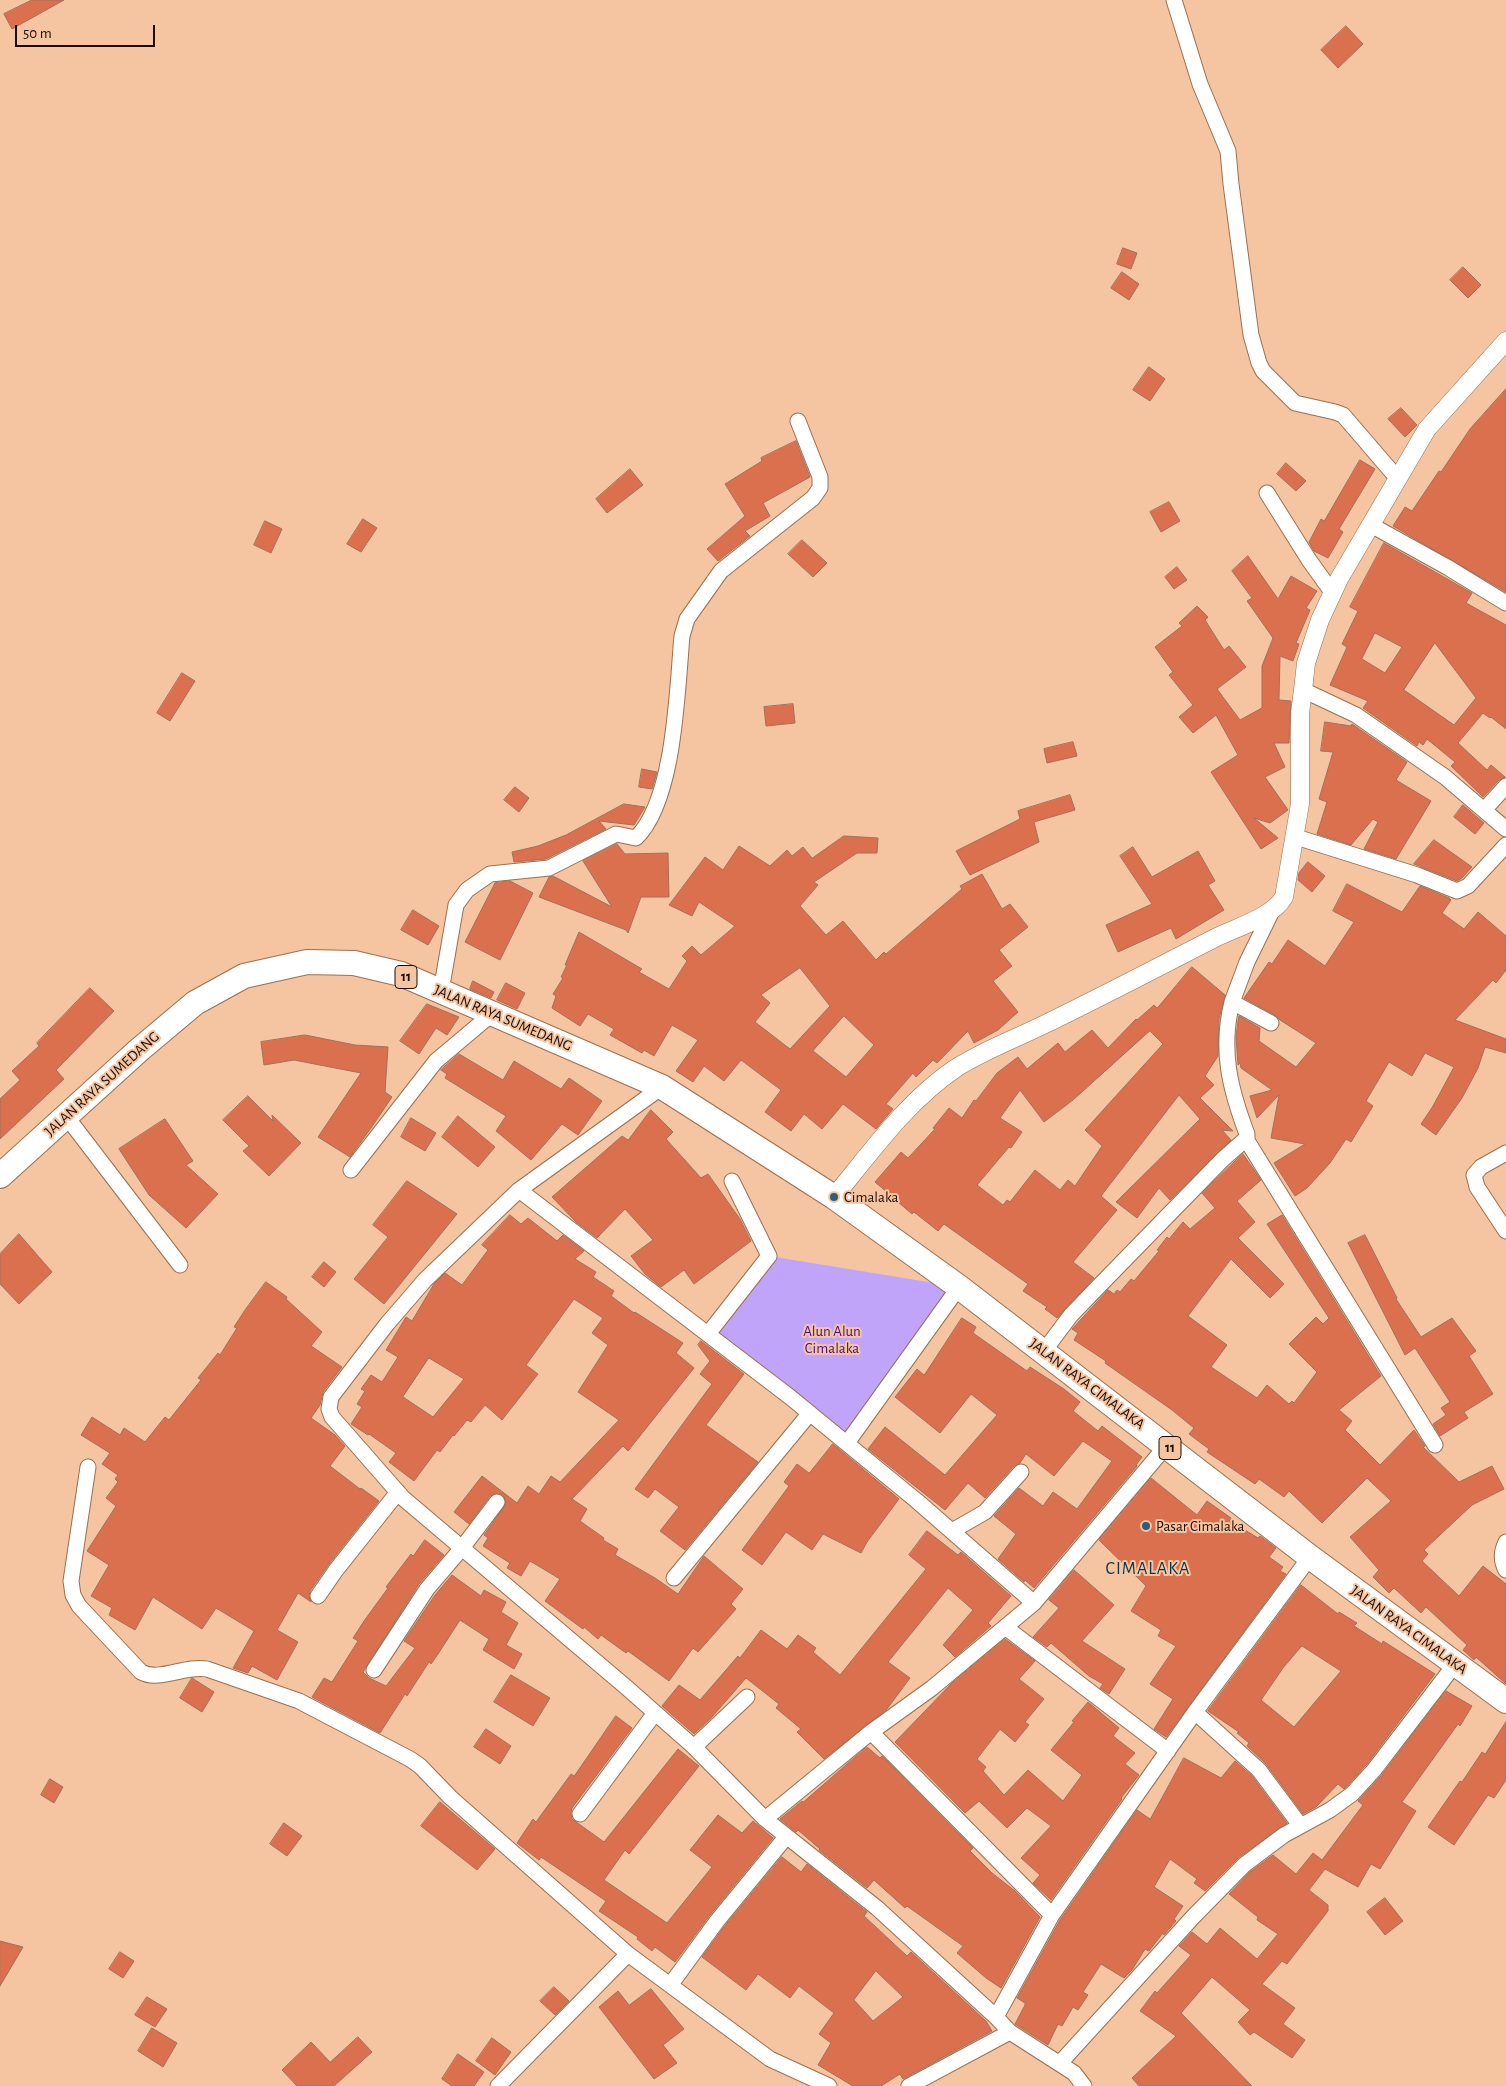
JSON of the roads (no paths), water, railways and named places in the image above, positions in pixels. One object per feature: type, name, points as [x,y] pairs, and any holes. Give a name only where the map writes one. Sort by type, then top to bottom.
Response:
[{"type":"highway","name":"JALAN RAYA SUMEDANG","points":[[0,1176],[195,1003],[244,976],[307,962],[354,963],[401,974],[662,1087],[834,1197]]},
{"type":"highway","name":"JALAN RAYA CIMALAKA","points":[[834,1197],[1044,1351],[1310,1557],[1506,1701]]},
{"type":"street","points":[[1174,0],[1200,84],[1228,151],[1251,336],[1263,372],[1295,403],[1335,412],[1342,416],[1398,479]]},
{"type":"street","points":[[834,1197],[903,1114],[930,1088],[955,1069],[984,1051],[1039,1027],[1279,906],[1284,897],[1296,837],[1300,804],[1300,713],[1306,663],[1320,620],[1332,592],[1427,429],[1506,341]]},
{"type":"street","points":[[440,991],[456,905],[466,890],[490,874],[549,868],[616,834],[636,838],[650,821],[669,760],[682,636],[687,619],[721,571],[813,498],[820,488],[820,477],[798,421]]},
{"type":"street","points":[[1267,493],[1309,560],[1332,592]]},
{"type":"street","points":[[1371,525],[1447,567],[1506,603]]},
{"type":"street","points":[[1303,690],[1356,715],[1445,777],[1506,829]]},
{"type":"street","points":[[1484,810],[1506,786]]},
{"type":"street","points":[[1296,837],[1407,872],[1457,891],[1468,886],[1506,845]]},
{"type":"street","points":[[1044,1351],[1077,1309],[1242,1142],[1247,1134],[1237,1109],[1227,1064],[1227,1040],[1232,1002],[1248,962],[1262,916]]},
{"type":"street","points":[[1232,1002],[1271,1023]]},
{"type":"street","points":[[351,1170],[436,1061],[492,1013]]},
{"type":"street","points":[[662,1087],[519,1190],[425,1280],[387,1324],[331,1397],[329,1409],[332,1417],[398,1492],[694,1747],[764,1819],[877,1908],[1010,2032],[1074,2073],[1084,2086]]},
{"type":"street","points":[[66,1116],[180,1265]]},
{"type":"street","points":[[1242,1142],[1435,1445]]},
{"type":"street","points":[[1506,1153],[1481,1167],[1474,1175],[1477,1187],[1506,1231]]},
{"type":"street","points":[[708,1334],[769,1256],[732,1181]]},
{"type":"street","points":[[519,1190],[810,1414],[952,1531],[1034,1603]]},
{"type":"street","points":[[846,1443],[958,1287]]},
{"type":"street","points":[[674,1578],[810,1414]]},
{"type":"street","points":[[764,1819],[871,1732],[932,1688],[1034,1603],[1167,1445]]},
{"type":"street","points":[[88,1467],[71,1581],[73,1595],[79,1606],[141,1672],[154,1676],[193,1668],[207,1669],[299,1701],[410,1759],[420,1766],[450,1797],[628,1954],[770,2059],[829,2086]]},
{"type":"street","points":[[952,1531],[985,1512],[1021,1472]]},
{"type":"street","points":[[318,1596],[336,1570],[398,1492]]},
{"type":"street","points":[[374,1670],[427,1590],[497,1502]]},
{"type":"street","points":[[1506,1542],[1503,1547],[1502,1562],[1506,1570]]},
{"type":"street","points":[[996,2017],[1052,1916],[1195,1712],[1310,1557]]},
{"type":"street","points":[[1005,1626],[1168,1751]]},
{"type":"street","points":[[1060,2063],[1244,1865],[1300,1825],[1330,1810],[1352,1794],[1374,1770],[1456,1663]]},
{"type":"street","points":[[694,1747],[747,1697]]},
{"type":"street","points":[[1195,1712],[1259,1770],[1300,1825]]},
{"type":"street","points":[[580,1814],[655,1713]]},
{"type":"street","points":[[871,1732],[1052,1916]]},
{"type":"street","points":[[671,1984],[717,1921],[786,1837]]},
{"type":"street","points":[[498,2086],[628,1954]]},
{"type":"street","points":[[909,2086],[1010,2032]]},
{"type":"place","name":"Cimalaka","points":[[834,1197]]},
{"type":"place","name":"Pasar Cimalaka","points":[[1146,1526]]},
{"type":"district","name":"CIMALAKA","points":[[1148,1569]]},
{"type":"park label","name":"Alun Alun Cimalaka","points":[[832,1340]]}]
